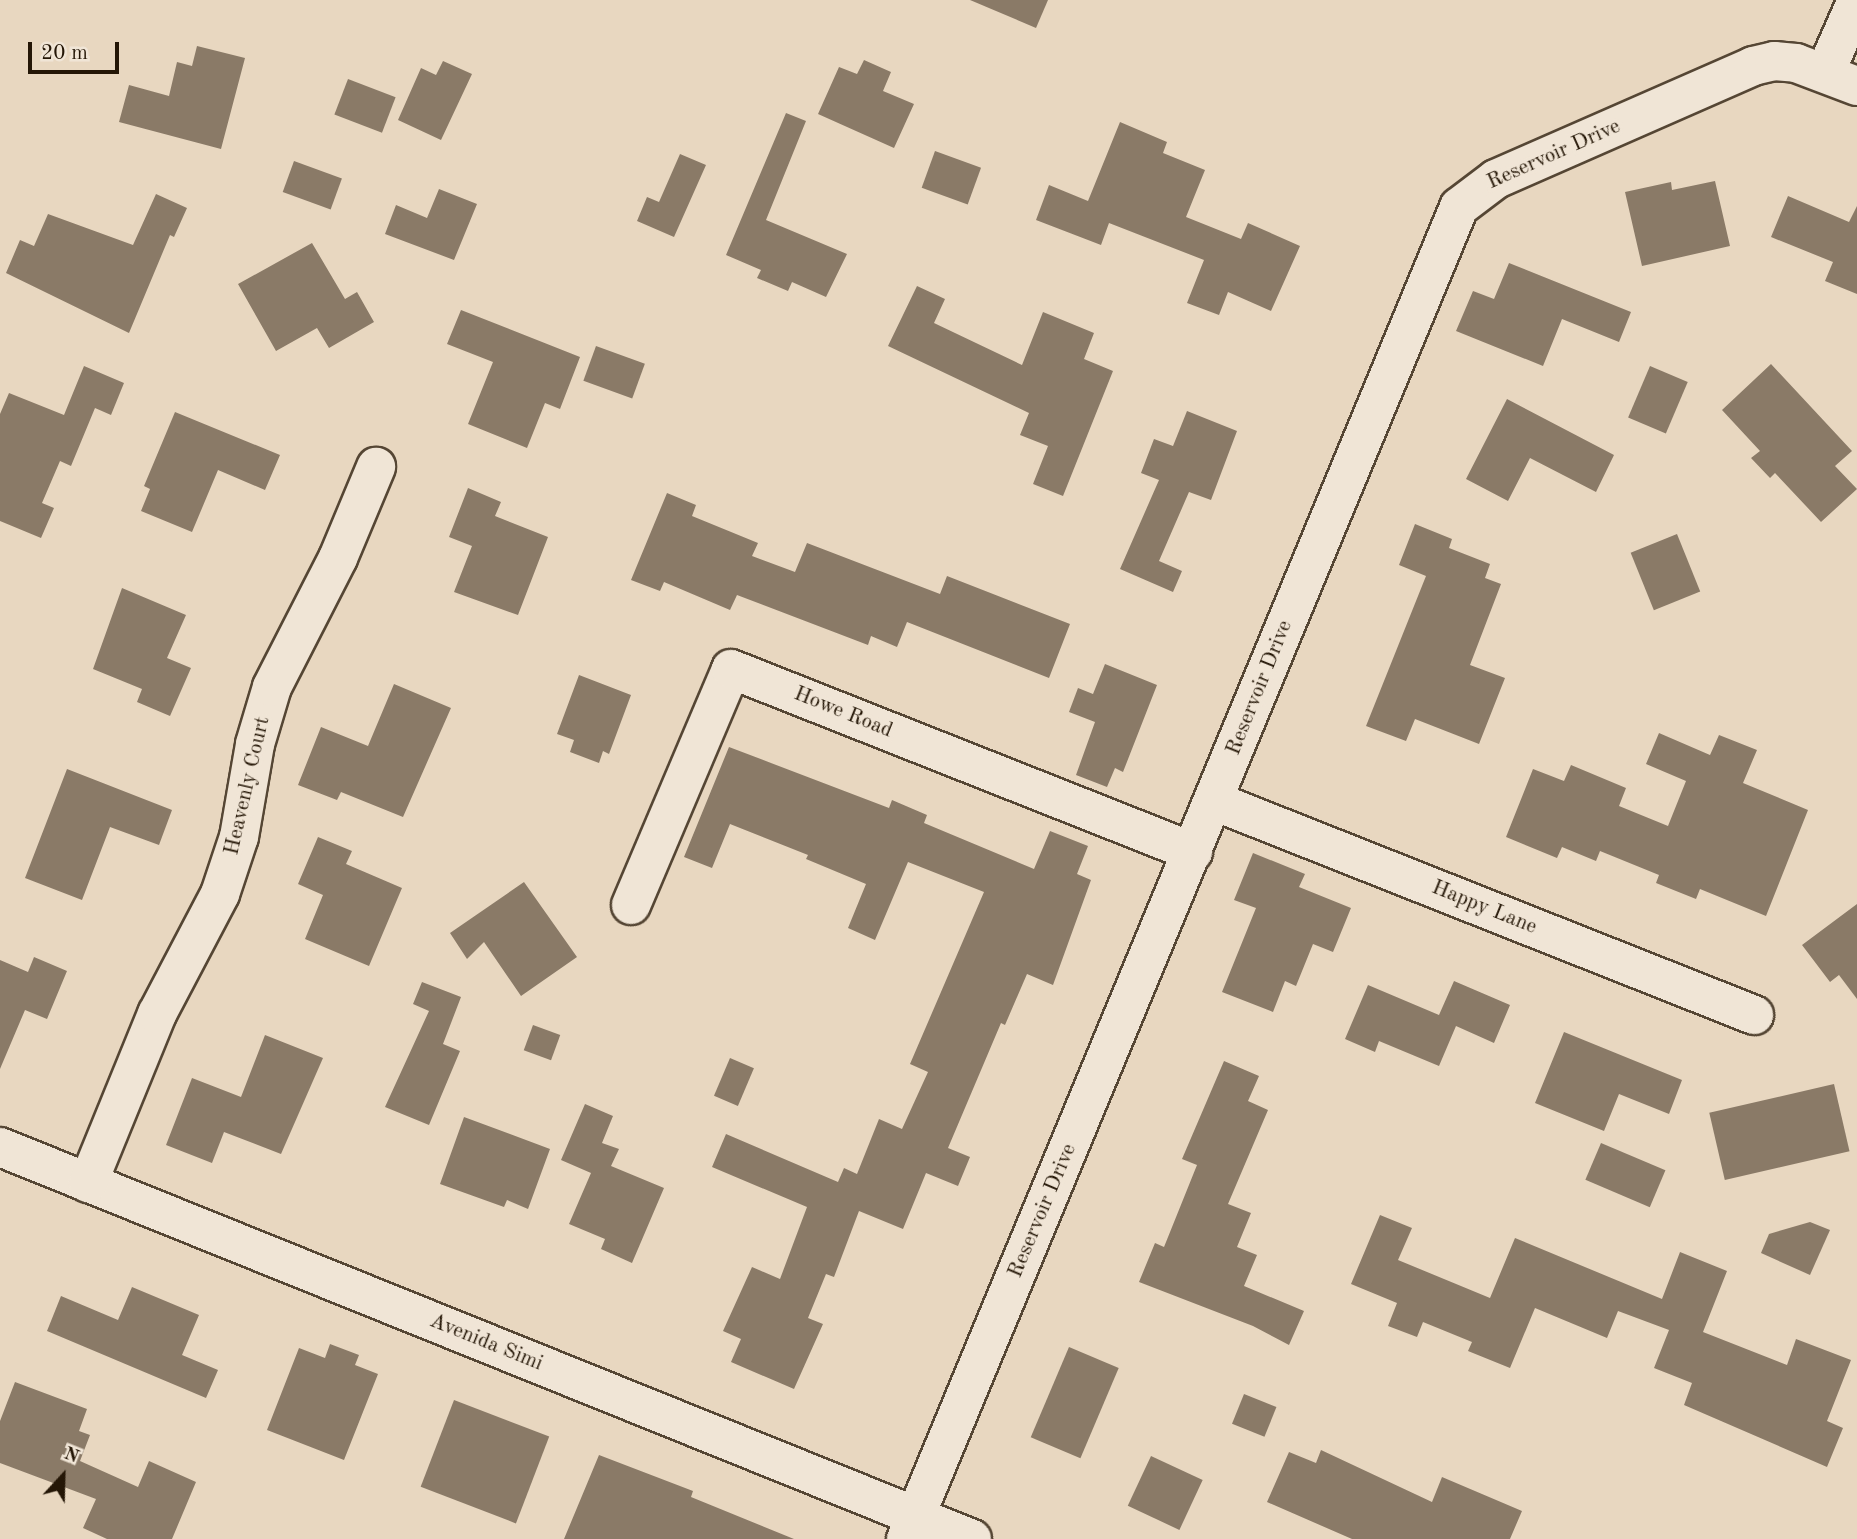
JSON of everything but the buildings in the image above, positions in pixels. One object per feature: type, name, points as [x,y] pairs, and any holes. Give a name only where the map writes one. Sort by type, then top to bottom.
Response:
[{"type":"street","points":[[1841,80],[1857,0]]},
{"type":"street","name":"Reservoir Drive","points":[[911,1528],[1459,207],[1496,179],[1754,66],[1785,62],[1841,80]]},
{"type":"street","name":"Heavenly Court","points":[[88,1183],[157,1014],[220,894],[239,837],[255,744],[272,687],[338,558],[376,467]]},
{"type":"street","name":"Howe Road","points":[[631,905],[732,669],[1193,852]]},
{"type":"street","name":"Happy Lane","points":[[1214,801],[1754,1015]]},
{"type":"street","name":"Avenida Simi","points":[[0,1147],[911,1528],[972,1539]]}]
